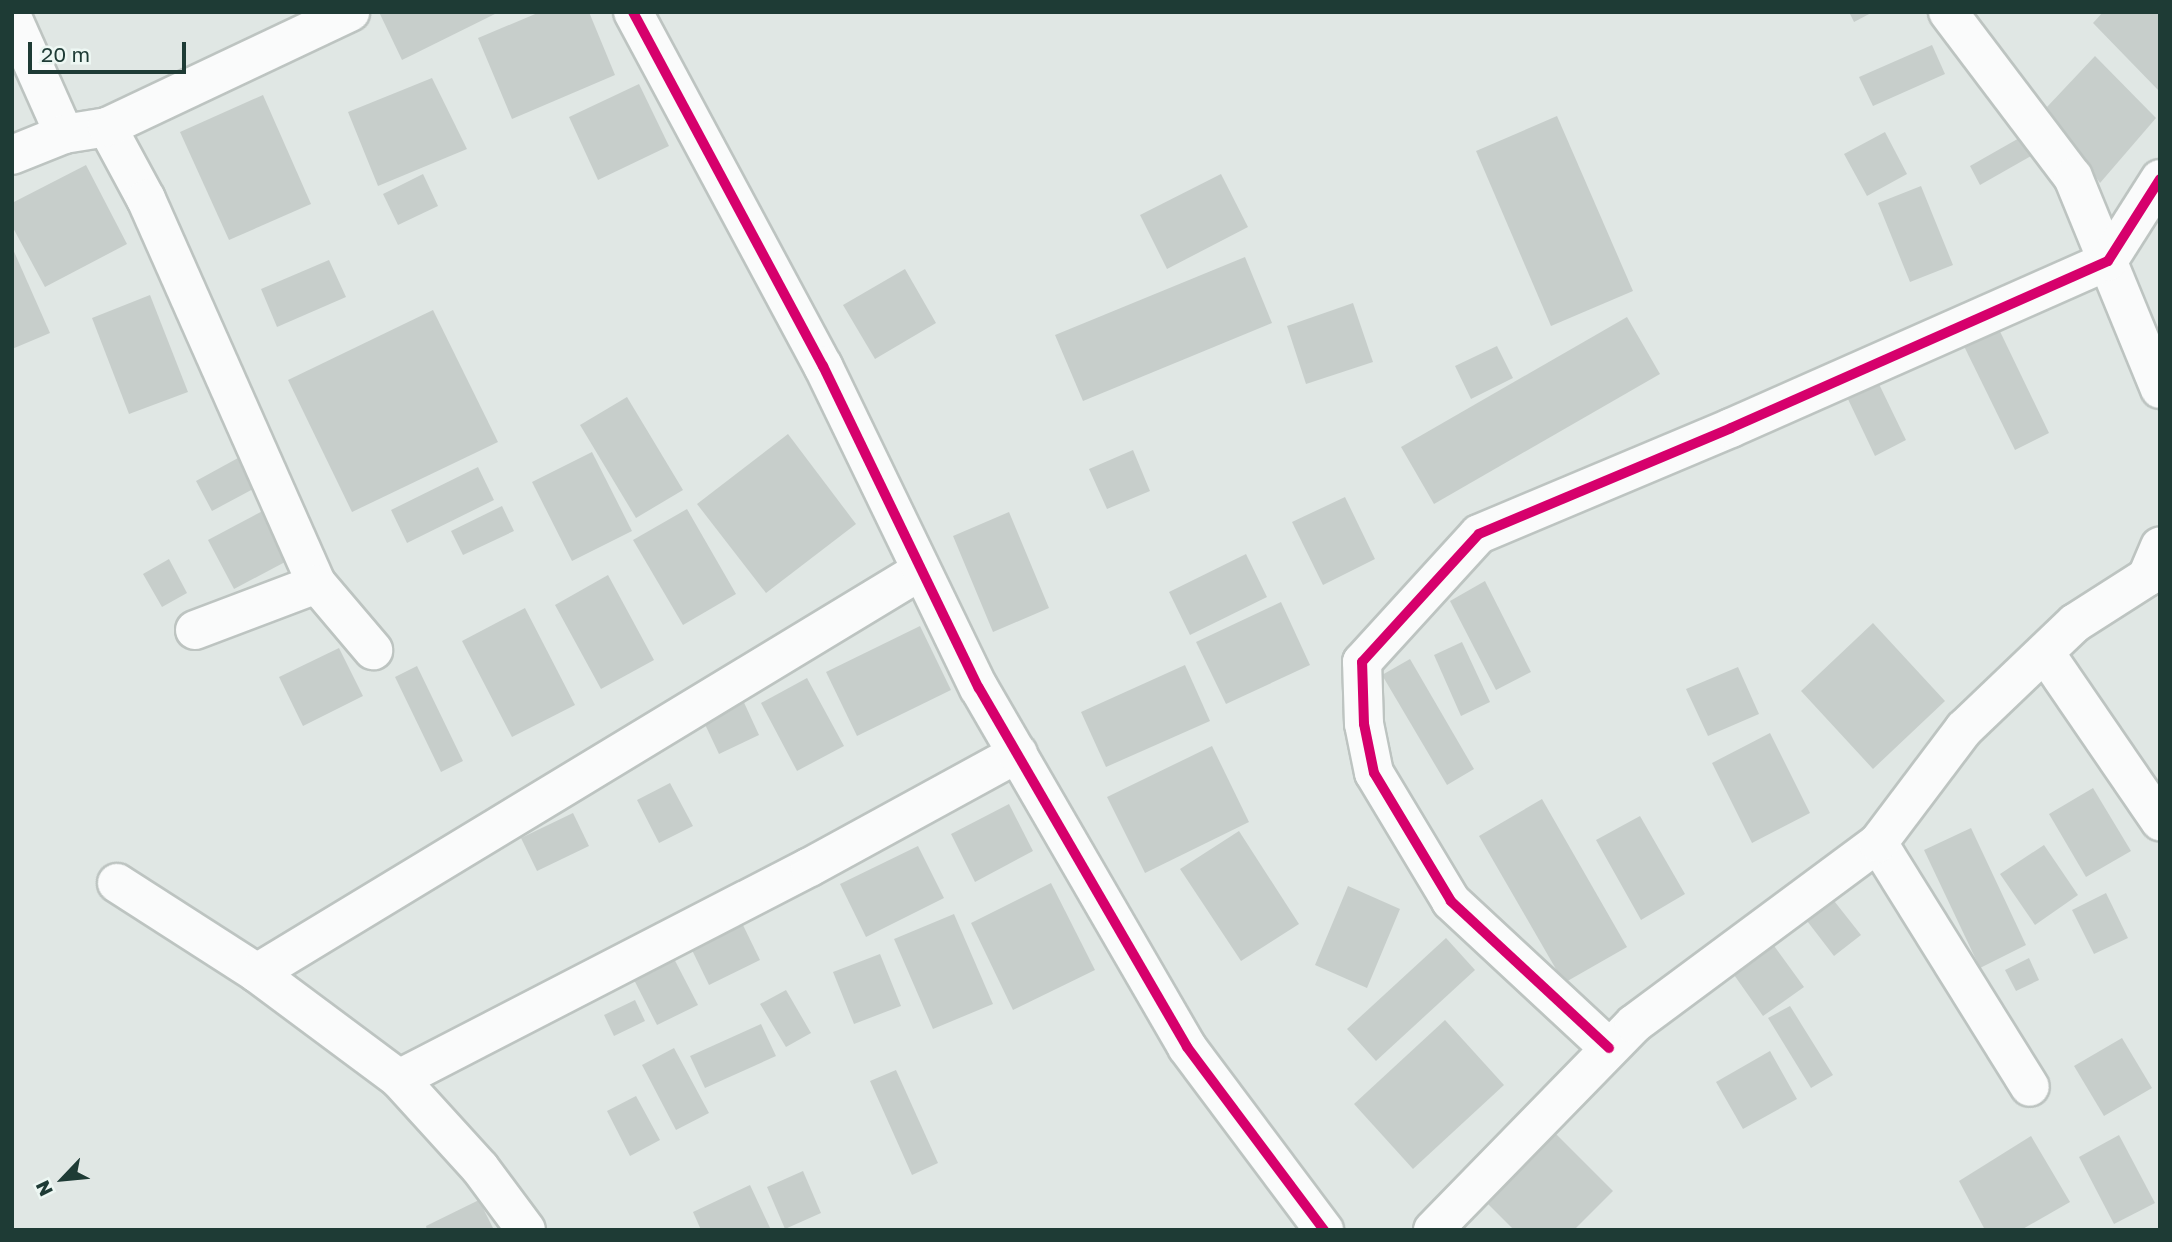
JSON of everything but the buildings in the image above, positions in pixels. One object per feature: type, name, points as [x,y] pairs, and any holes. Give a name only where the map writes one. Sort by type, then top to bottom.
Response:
[{"type":"street","points":[[12,155],[64,134],[107,127],[350,12]]},
{"type":"street","points":[[633,12],[822,366],[979,688],[1187,1047],[1324,1230]]},
{"type":"street","points":[[1948,12],[2073,177],[2160,389]]},
{"type":"street","points":[[12,17],[64,134]]},
{"type":"street","points":[[107,127],[146,199],[317,584],[373,650]]},
{"type":"street","points":[[1609,1048],[1451,901],[1374,773],[1364,724],[1362,662],[1479,534],[1731,428],[2108,261],[2160,179]]},
{"type":"street","points":[[257,973],[920,570]]},
{"type":"street","points":[[1433,1230],[1634,1024],[1878,843],[1965,729],[2075,623],[2155,571]]},
{"type":"street","points":[[195,629],[317,584]]},
{"type":"street","points":[[2045,653],[2160,821]]},
{"type":"street","points":[[399,1079],[810,867],[1018,753]]},
{"type":"street","points":[[1878,843],[2031,1087]]},
{"type":"street","points":[[117,883],[257,973],[399,1079],[480,1168],[526,1230]]},
{"type":"cycle path","points":[[633,12],[823,366],[979,688],[1187,1047],[1324,1230]]},
{"type":"cycle path","points":[[1609,1048],[1451,901],[1374,773],[1364,724],[1362,662],[1479,534],[1731,428],[2108,261],[2160,179]]}]
